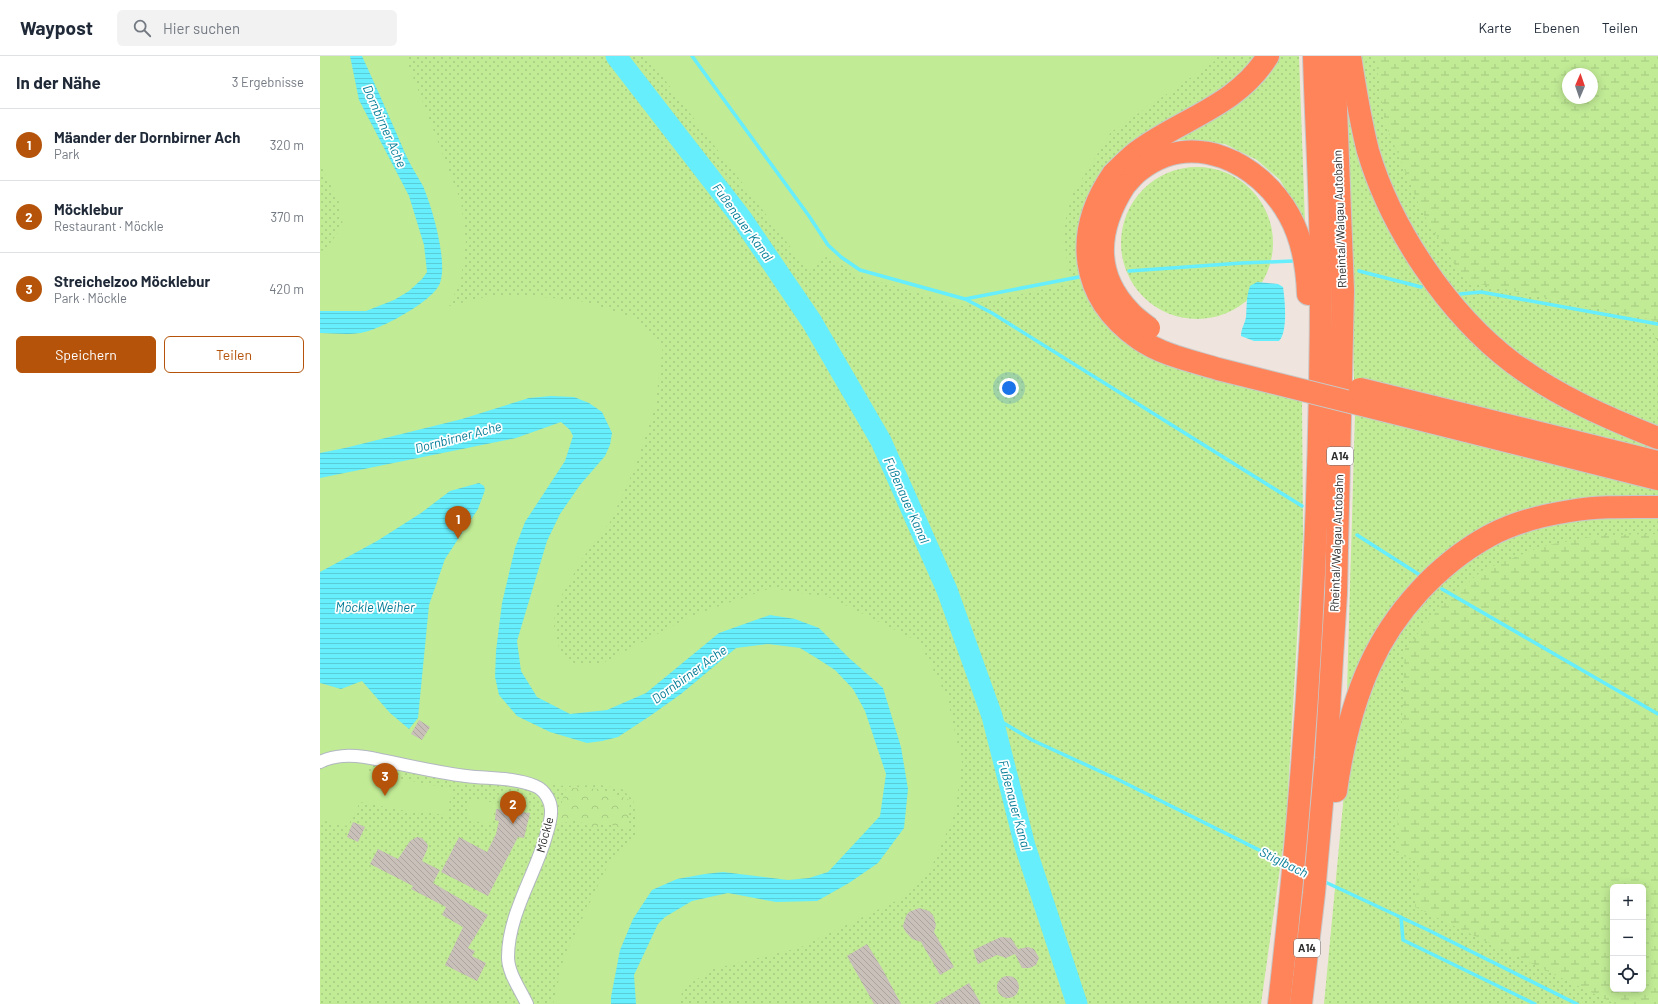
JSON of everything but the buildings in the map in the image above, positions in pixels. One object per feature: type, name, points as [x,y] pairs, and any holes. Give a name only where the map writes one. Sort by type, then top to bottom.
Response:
[{"type":"highway","points":[[1268,56],[1258,72],[1235,94],[1137,151],[1119,179],[1113,203],[1106,222],[1102,243],[1105,270],[1114,290],[1130,312],[1150,329],[1179,343],[1218,355],[1658,462]]},
{"type":"highway","name":"Rheintal/Walgau Autobahn","points":[[1279,1004],[1292,887],[1314,603],[1321,275],[1314,56]]},
{"type":"highway","name":"Rheintal/Walgau Autobahn","points":[[1301,1004],[1318,855],[1326,758],[1336,594],[1343,291],[1334,56]]},
{"type":"highway","points":[[1350,56],[1368,151],[1384,194],[1405,238],[1426,271],[1479,334],[1513,363],[1552,388],[1592,410],[1658,438]]},
{"type":"highway","points":[[1318,429],[1310,364],[1307,274],[1297,233],[1289,215],[1277,197],[1248,169],[1225,158],[1201,152],[1177,153],[1158,159],[1140,170],[1119,179],[1100,193],[1091,216],[1087,242],[1088,263],[1095,289],[1113,317],[1139,339],[1172,355],[1218,369],[1658,479]]},
{"type":"highway","points":[[1318,855],[1330,827],[1338,775],[1348,731],[1357,698],[1370,665],[1388,630],[1434,576],[1460,555],[1490,536],[1528,521],[1570,511],[1615,507],[1658,507]]},
{"type":"street","name":"Möckle","points":[[320,762],[336,756],[365,756],[466,776],[510,780],[535,786],[549,798],[551,812],[542,851],[516,916],[509,941],[509,968],[527,1004]]},
{"type":"green space","points":[[320,56],[1259,56],[1224,94],[1107,169],[1114,328],[1302,397],[1303,536],[1286,825],[1261,1004],[320,1004]]},
{"type":"green space","points":[[320,56],[405,56],[461,202],[466,241],[461,280],[449,306],[489,296],[535,296],[587,302],[629,316],[663,345],[655,407],[633,472],[610,522],[584,556],[555,607],[554,630],[561,654],[577,665],[601,664],[691,616],[771,588],[831,598],[919,642],[947,697],[962,763],[955,813],[932,866],[904,897],[799,948],[713,969],[683,988],[679,1004],[553,1004],[564,957],[604,873],[616,853],[636,836],[637,821],[633,800],[622,789],[600,785],[564,786],[443,769],[320,758],[320,251],[325,250],[343,226],[339,202],[320,164]]},
{"type":"green space","points":[[647,56],[1218,56],[1215,61],[1111,132],[1072,195],[1063,230],[1070,284],[962,306],[856,275],[828,256],[807,269]]},
{"type":"green space","points":[[1278,56],[1299,56],[1305,222],[1280,180],[1257,160],[1225,144],[1172,139],[1229,109],[1268,77]]},
{"type":"green space","points":[[1345,56],[1658,56],[1658,1004],[1324,1004],[1344,794],[1355,415]]},
{"type":"green space","points":[[1375,56],[1654,56],[1658,59],[1658,321],[1465,281],[1422,212],[1385,123]]},
{"type":"green space","points":[[1197,167],[1219,170],[1233,176],[1251,189],[1264,207],[1270,221],[1273,243],[1270,265],[1264,279],[1251,297],[1233,310],[1219,316],[1197,319],[1175,316],[1161,310],[1143,297],[1130,279],[1124,265],[1121,243],[1124,221],[1130,207],[1143,189],[1161,176],[1175,170]]},
{"type":"green space","points":[[1650,320],[1658,321],[1658,348]]},
{"type":"green space","points":[[1658,534],[1658,1004],[1615,1004],[1415,907],[1419,861],[1396,854],[1405,649],[1443,604],[1483,570],[1543,546],[1602,535]]},
{"type":"green space","points":[[354,761],[367,764],[367,772],[452,789],[447,815],[401,810],[360,802],[348,826],[320,820],[320,770],[340,762]]},
{"type":"green space","points":[[566,788],[600,789],[630,800],[628,830],[602,822],[595,830],[577,820],[555,825]]},
{"type":"green space","points":[[470,799],[496,803],[492,824],[467,820]]},
{"type":"water","name":"Dornbirner Ache","points":[[350,56],[362,56],[411,166],[423,186],[431,207],[438,234],[441,248],[442,273],[440,283],[436,290],[428,298],[392,321],[360,333],[320,333],[320,311],[366,311],[394,300],[409,291],[427,272],[424,245],[409,196],[359,100]]},
{"type":"water","points":[[1257,282],[1278,284],[1283,287],[1285,323],[1282,337],[1279,341],[1254,341],[1241,336],[1246,317],[1247,298],[1250,286]]},
{"type":"water","name":"Dornbirner Ache","points":[[551,396],[574,397],[589,403],[602,412],[612,433],[610,445],[605,456],[580,485],[560,514],[547,541],[517,641],[521,671],[537,697],[570,714],[607,710],[646,693],[719,633],[770,615],[795,619],[819,628],[849,658],[883,688],[901,747],[908,789],[904,828],[878,863],[849,883],[817,901],[776,902],[728,893],[692,901],[665,917],[658,924],[634,975],[636,1004],[611,1004],[611,997],[620,950],[633,919],[652,890],[677,879],[723,872],[788,880],[809,878],[828,872],[880,816],[886,774],[865,711],[853,689],[835,670],[800,648],[768,644],[736,648],[681,694],[650,716],[618,737],[602,741],[587,743],[550,732],[517,716],[499,695],[495,677],[496,651],[502,603],[515,548],[525,522],[565,461],[573,436],[570,430],[561,422],[516,438],[320,478],[320,453],[462,419],[529,398]]},
{"type":"water","name":"Möckle Weiher","points":[[479,483],[484,486],[485,490],[478,509],[445,559],[429,605],[418,718],[409,729],[390,713],[362,681],[341,689],[320,683],[320,572],[377,541],[421,513],[450,491]]},
{"type":"waterway","name":"Fußenauer Kanal","points":[[616,56],[742,219],[812,322],[881,441],[947,590],[992,716],[1025,846],[1077,1004]]},
{"type":"waterway","points":[[692,56],[809,216],[828,245],[841,257],[860,270],[965,299],[992,313],[1302,506]]},
{"type":"waterway","points":[[1129,271],[1293,261]]},
{"type":"waterway","points":[[1359,271],[1421,287]]},
{"type":"waterway","points":[[965,299],[1084,276]]},
{"type":"waterway","points":[[1460,294],[1481,292],[1658,324]]},
{"type":"waterway","points":[[1357,535],[1423,577]]},
{"type":"waterway","points":[[1442,589],[1658,714]]},
{"type":"waterway","name":"Stiglbach","points":[[992,716],[1032,740],[1119,780],[1287,864]]},
{"type":"waterway","name":"Stiglbach","points":[[1323,881],[1428,930],[1577,1004]]},
{"type":"waterway","points":[[1401,917],[1403,940],[1535,1004]]},
{"type":"place","name":"Mäander der Dornbirner Ach","points":[[458,539]]},
{"type":"place","name":"Streichelzoo Möcklebur","points":[[385,796]]},
{"type":"place","name":"Möcklebur","points":[[513,824]]}]
